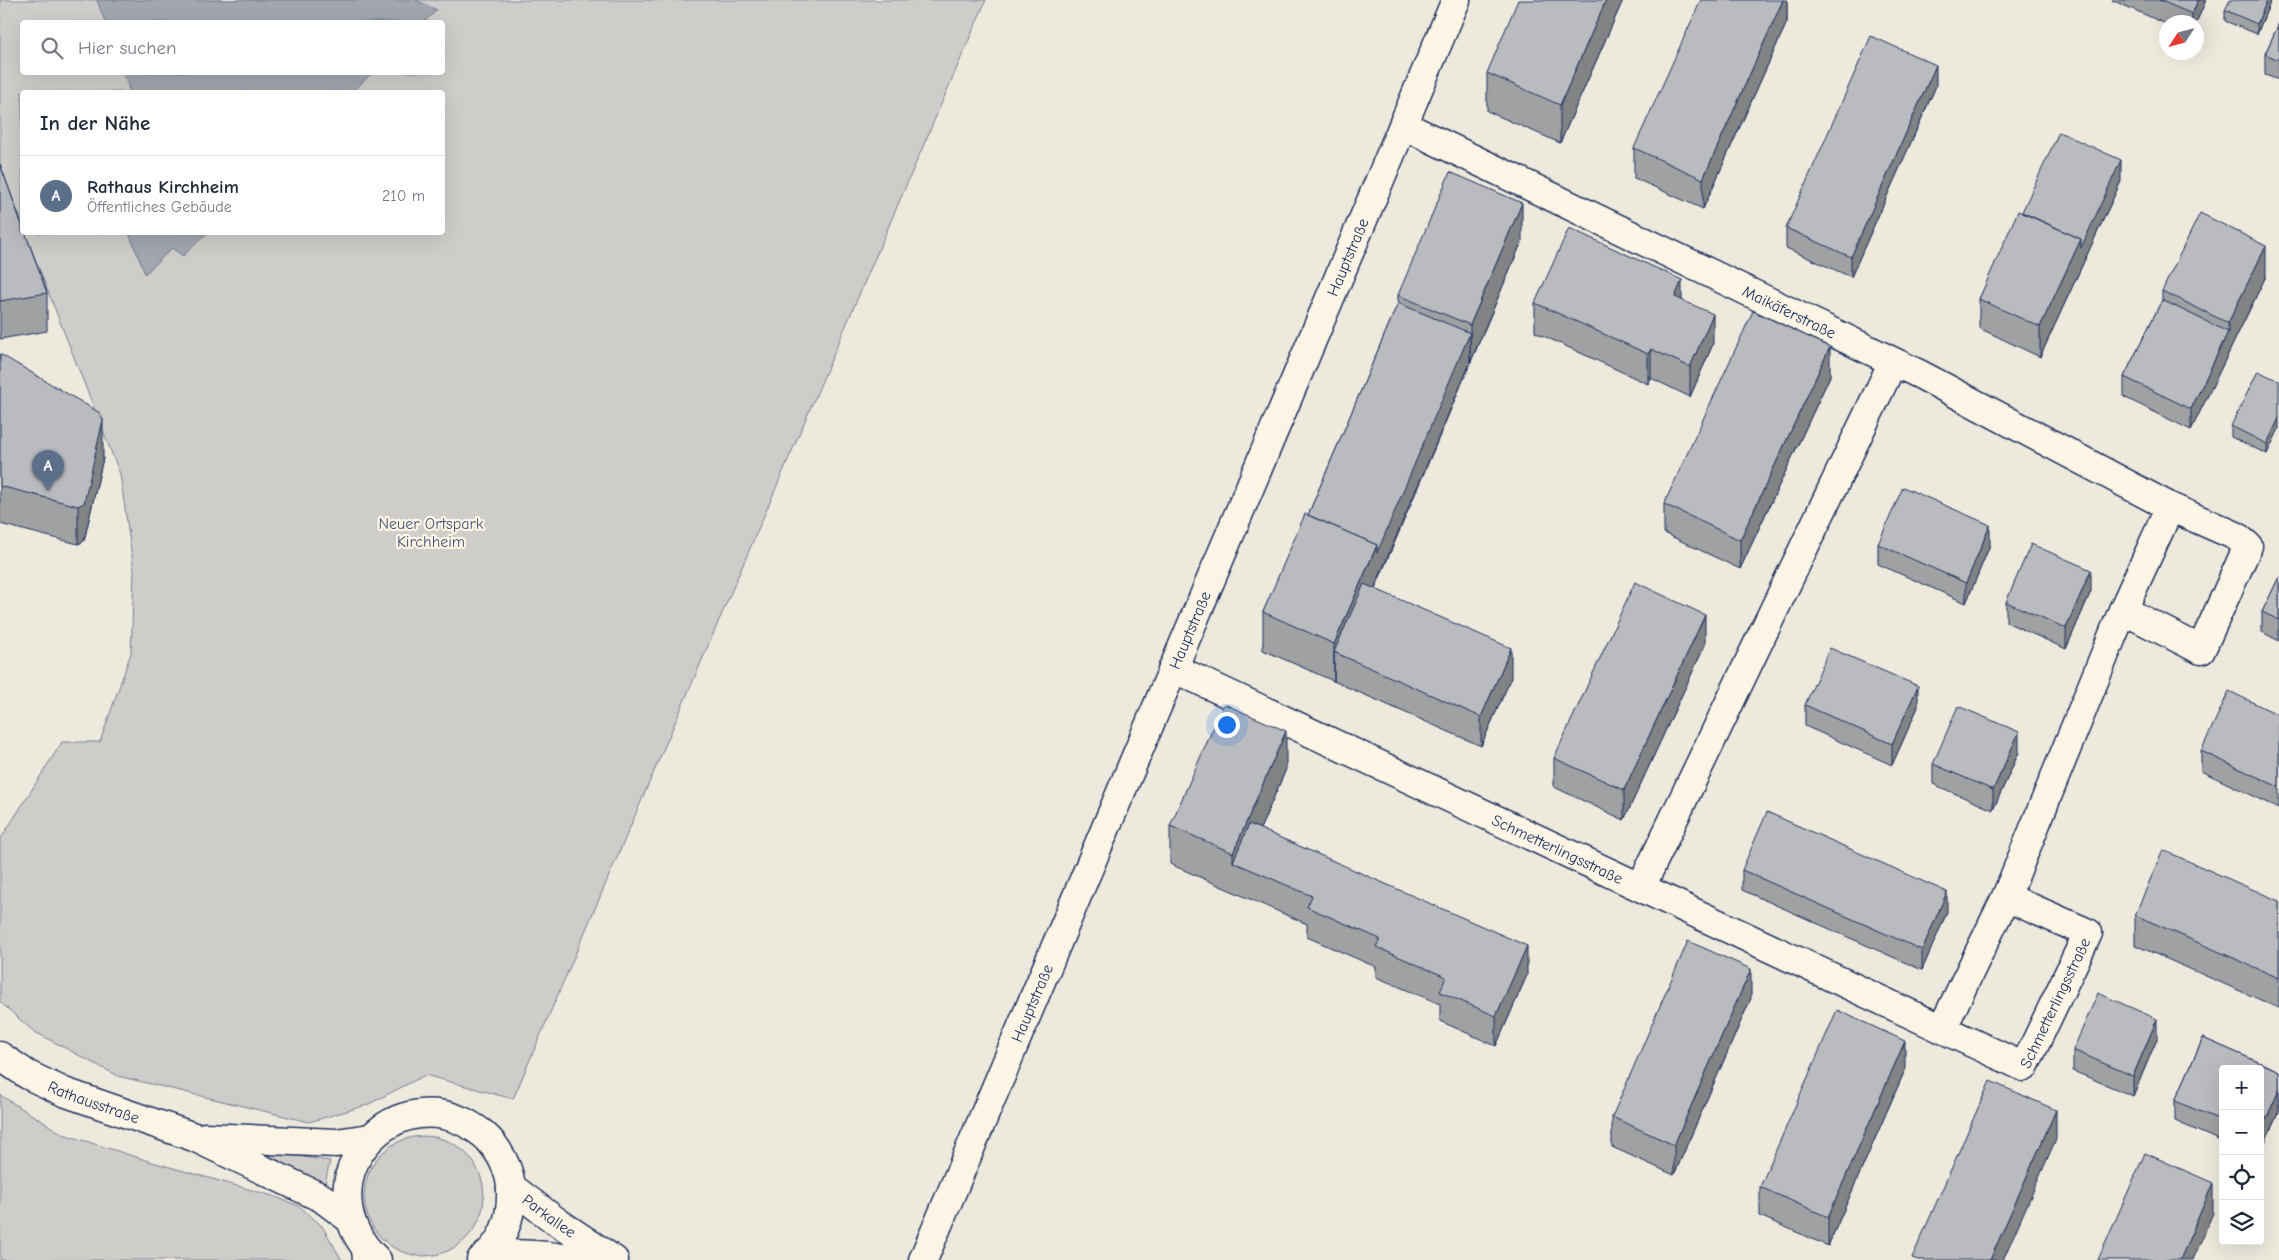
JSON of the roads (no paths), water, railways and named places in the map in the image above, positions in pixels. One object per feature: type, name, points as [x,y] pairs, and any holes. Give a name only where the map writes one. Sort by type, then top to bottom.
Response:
[{"type":"street","name":"Hauptstraße","points":[[923,1260],[1456,0]]},
{"type":"street","name":"Maikäferstraße","points":[[1403,125],[1893,362],[2170,507],[2236,536],[2248,546],[2201,650],[2123,610]]},
{"type":"street","points":[[1640,888],[1893,362]]},
{"type":"street","points":[[1942,1029],[2006,897],[2123,610],[2170,507]]},
{"type":"street","name":"Schmetterlingsstraße","points":[[1173,668],[2024,1067],[2088,933],[2006,897]]},
{"type":"street","name":"Rathausstraße","points":[[0,1056],[28,1074],[64,1092],[194,1137],[322,1198],[350,1219]]},
{"type":"street","points":[[370,1256],[356,1235],[350,1219],[346,1198],[349,1176],[357,1156],[370,1138],[384,1126],[401,1118],[419,1114],[438,1114],[456,1118],[472,1126],[487,1138],[499,1152],[506,1169],[511,1187],[511,1206],[506,1225],[498,1242],[483,1258]]},
{"type":"street","name":"Rathausstraße","points":[[194,1137],[336,1144],[370,1138]]},
{"type":"street","name":"Parkallee","points":[[511,1187],[556,1222],[614,1260]]},
{"type":"street","name":"Parkallee","points":[[483,1258],[522,1253],[550,1255],[576,1260]]},
{"type":"place","name":"Rathaus Kirchheim","points":[[48,491]]},
{"type":"park label","name":"Neuer Ortspark Kirchheim","points":[[431,532]]}]
